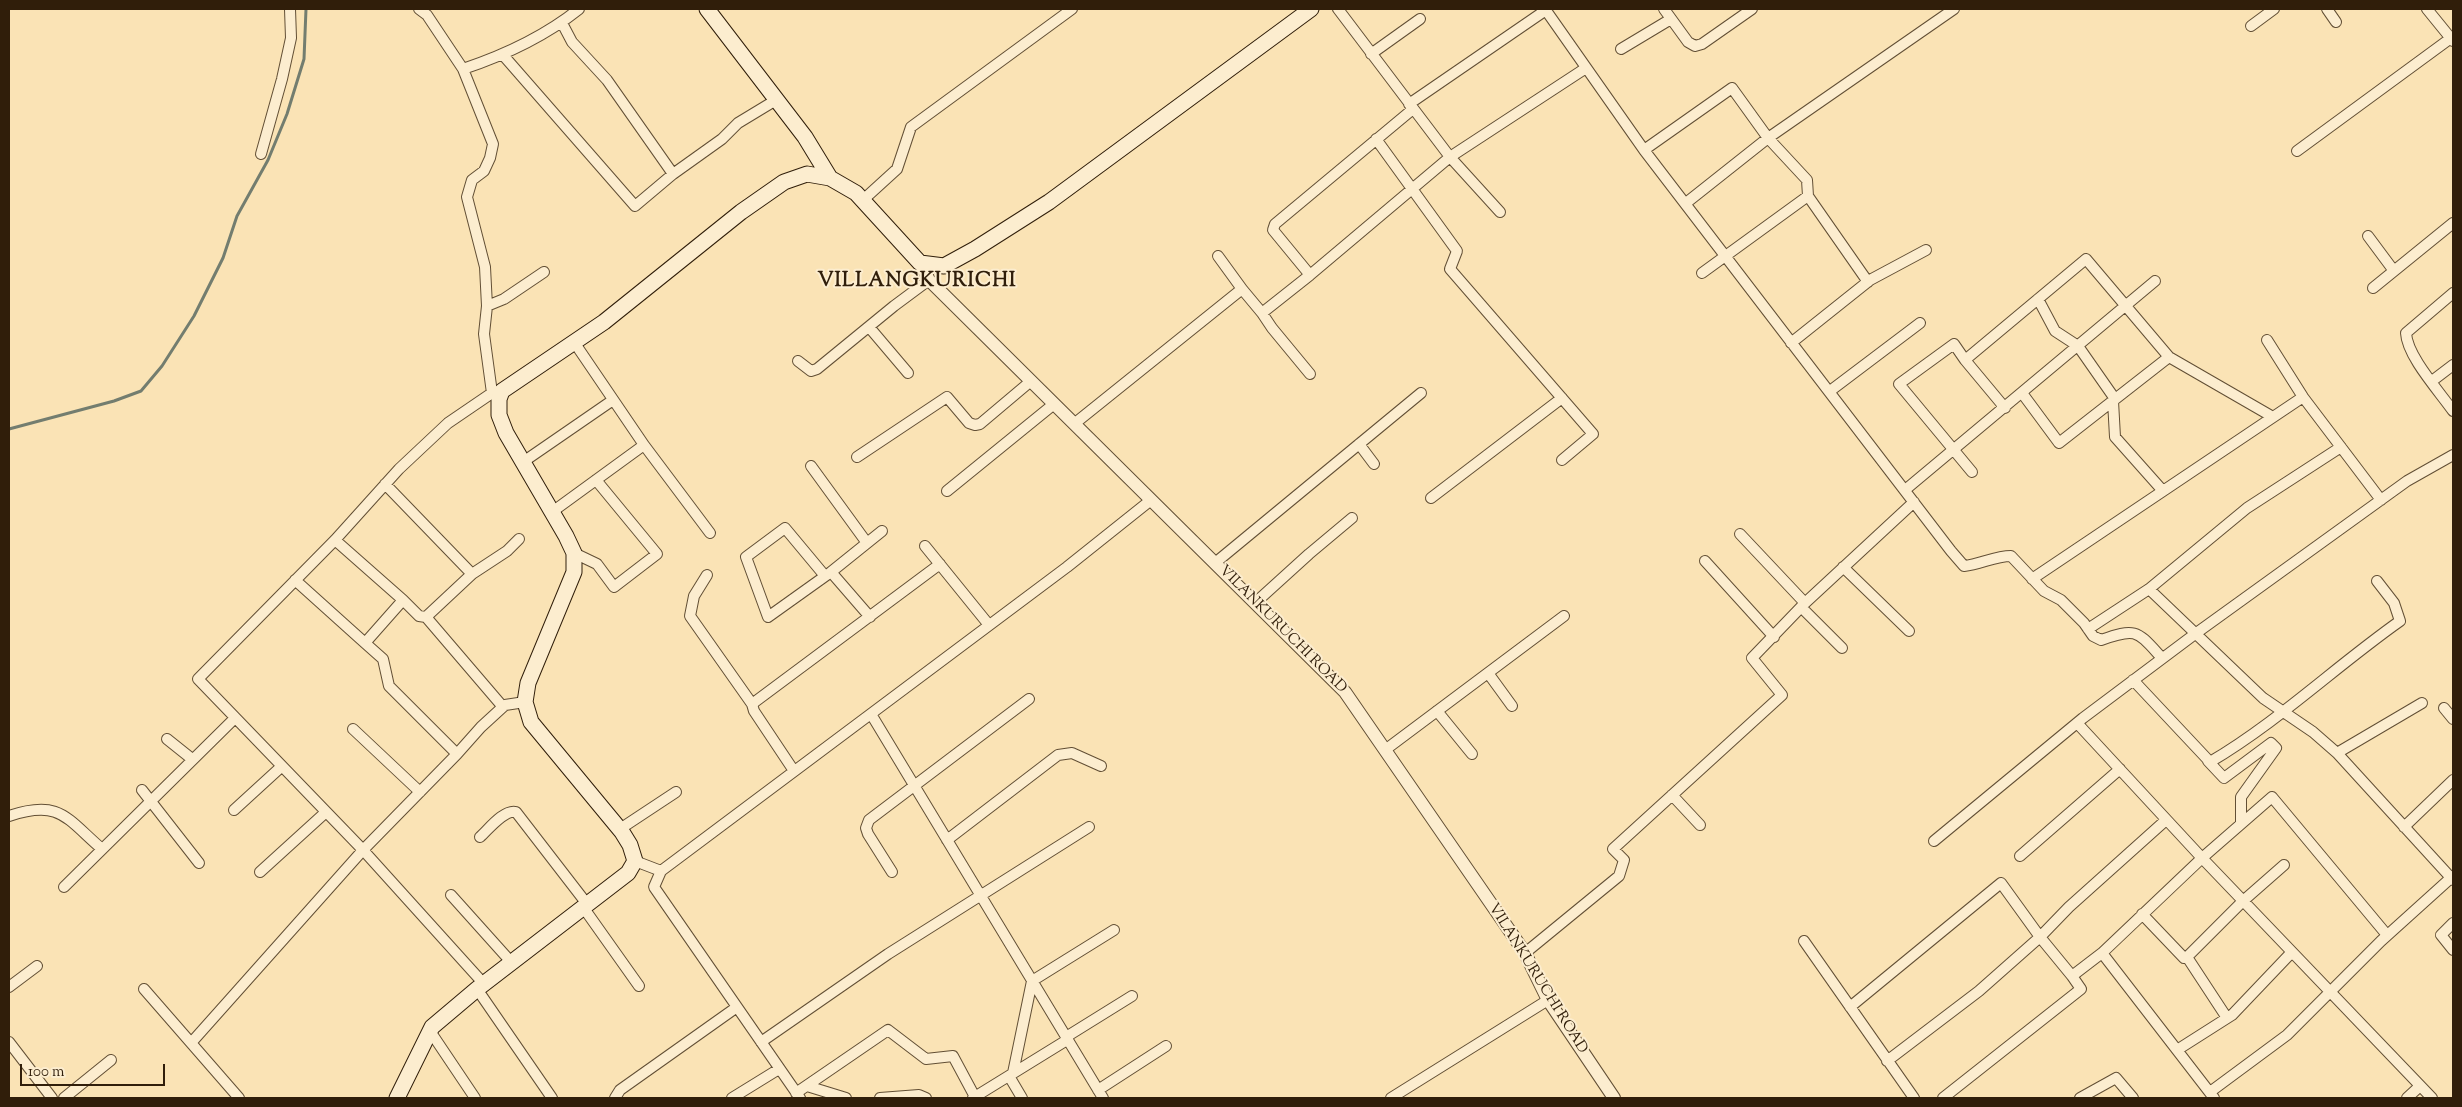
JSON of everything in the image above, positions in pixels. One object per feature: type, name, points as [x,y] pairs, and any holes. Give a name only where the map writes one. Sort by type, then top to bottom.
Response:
[{"type":"main road","points":[[707,9],[805,137],[830,178]]},
{"type":"main road","points":[[397,1098],[430,1031],[439,1020],[628,873],[635,861],[630,844],[620,830],[547,744],[531,722],[525,702],[528,683],[535,662],[574,572],[574,553],[499,415],[495,396],[574,342],[660,278],[741,212],[784,182],[807,174],[830,178],[856,192],[920,263],[944,266],[975,249],[1049,202],[1311,9]]},
{"type":"street","points":[[260,154],[282,79],[291,38],[290,9]]},
{"type":"street","points":[[463,68],[503,55],[562,22],[579,9]]},
{"type":"street","points":[[1338,9],[1450,157],[1500,212]]},
{"type":"street","points":[[1310,275],[1273,230],[1275,224],[1411,107],[1545,9],[1644,150],[1964,566],[1982,564],[2002,556],[2012,556],[2044,591],[2061,600],[2093,636],[2101,640],[2126,630],[2142,636],[2162,658]]},
{"type":"street","points":[[1664,9],[1688,42],[1695,46],[1702,44],[1752,9]]},
{"type":"street","points":[[1686,203],[1768,138],[1954,9]]},
{"type":"street","points":[[2251,26],[2274,9]]},
{"type":"street","points":[[2327,9],[2336,22]]},
{"type":"street","points":[[2297,151],[2452,40],[2430,10]]},
{"type":"street","points":[[426,11],[463,68],[493,144],[490,158],[484,171],[472,180],[467,196],[485,268],[487,306],[484,334],[495,396],[448,423],[385,484],[334,540],[198,680],[363,850],[481,986],[552,1098]]},
{"type":"street","points":[[863,200],[897,169],[911,127],[1066,11]]},
{"type":"street","points":[[1620,49],[1671,19]]},
{"type":"street","points":[[1371,54],[1420,20]]},
{"type":"street","points":[[562,22],[572,42],[607,80],[673,174]]},
{"type":"street","points":[[503,55],[635,206],[673,174],[722,139],[738,124],[776,100]]},
{"type":"street","points":[[1262,313],[1450,157],[1586,68]]},
{"type":"street","points":[[1644,150],[1732,88],[1768,138],[1807,180],[1808,196],[1868,282]]},
{"type":"street","points":[[1376,139],[1457,251],[1450,269],[1593,434],[1562,460]]},
{"type":"street","points":[[1702,273],[1808,196]]},
{"type":"street","points":[[2373,288],[2453,224]]},
{"type":"street","points":[[2368,236],[2394,271]]},
{"type":"street","points":[[1792,343],[1868,282],[1926,250]]},
{"type":"street","points":[[1218,256],[1272,328],[1310,374]]},
{"type":"street","points":[[1965,360],[2086,259],[2169,357],[2274,417]]},
{"type":"street","name":"VILANKURUCHI ROAD","points":[[920,263],[929,280],[1346,692],[1525,953],[1548,1000],[1614,1098]]},
{"type":"street","points":[[487,306],[504,299],[544,272]]},
{"type":"street","points":[[798,362],[810,371],[817,369],[929,280]]},
{"type":"street","points":[[1905,490],[2155,281]]},
{"type":"street","points":[[1074,424],[1242,289]]},
{"type":"street","points":[[2453,293],[2406,333],[2406,343],[2453,410]]},
{"type":"street","points":[[2038,299],[2055,332],[2078,346],[2114,400],[2115,437],[2163,491]]},
{"type":"street","points":[[1830,391],[1920,323]]},
{"type":"street","points":[[869,327],[908,373]]},
{"type":"street","points":[[2267,340],[2303,397],[2381,500]]},
{"type":"street","points":[[574,342],[644,445],[710,533]]},
{"type":"street","points":[[1972,472],[1899,384],[1954,344],[2005,408]]},
{"type":"street","points":[[2022,393],[2059,443],[2169,357]]},
{"type":"street","points":[[2432,381],[2453,365]]},
{"type":"street","points":[[857,457],[947,397],[969,423],[980,424],[1031,381]]},
{"type":"street","points":[[1215,563],[1420,393]]},
{"type":"street","points":[[2032,580],[2303,397]]},
{"type":"street","points":[[1431,498],[1562,398]]},
{"type":"street","points":[[523,462],[612,400]]},
{"type":"street","points":[[947,492],[1054,404]]},
{"type":"street","points":[[1359,444],[1374,464]]},
{"type":"street","points":[[552,512],[644,445]]},
{"type":"street","points":[[2088,630],[2149,589],[2247,508],[2340,447]]},
{"type":"street","points":[[1934,841],[2077,723],[2162,658],[2407,481],[2453,455]]},
{"type":"street","points":[[811,466],[867,543]]},
{"type":"street","points":[[574,553],[596,564],[614,587],[657,554],[596,480]]},
{"type":"street","points":[[385,484],[472,574]]},
{"type":"street","points":[[1132,996],[974,1098],[953,1056],[926,1059],[888,1030],[807,1086],[798,1096],[654,887],[661,871],[1152,500]]},
{"type":"street","points":[[1525,953],[1619,876],[1624,860],[1613,849],[1782,695],[1752,658],[1803,605],[1914,502]]},
{"type":"street","points":[[1256,603],[1309,554],[1352,518]]},
{"type":"street","points":[[870,617],[828,574],[785,528],[746,557],[768,617],[828,574],[882,531]]},
{"type":"street","points":[[1740,534],[1842,648]]},
{"type":"street","points":[[334,540],[404,600],[419,616],[426,617],[502,707]]},
{"type":"street","points":[[426,617],[472,574],[507,551],[519,540]]},
{"type":"street","points":[[925,546],[989,625]]},
{"type":"street","points":[[1705,561],[1774,637]]},
{"type":"street","points":[[752,704],[940,564]]},
{"type":"street","points":[[1843,567],[1909,631]]},
{"type":"street","points":[[707,575],[694,596],[690,616],[752,704],[754,711],[794,771]]},
{"type":"street","points":[[295,580],[364,644],[383,659],[389,686],[457,754]]},
{"type":"street","points":[[2208,761],[2222,755],[2400,621],[2394,603],[2377,581]]},
{"type":"street","points":[[2102,953],[2212,1095],[2287,1035],[2387,936],[2453,878],[2337,754],[2313,732],[2256,692],[2149,589]]},
{"type":"street","points":[[364,644],[404,600]]},
{"type":"street","points":[[1385,750],[1564,616]]},
{"type":"street","points":[[1488,673],[1512,706]]},
{"type":"street","points":[[2133,680],[2224,778],[2271,743],[2276,748],[2241,797],[2241,824]]},
{"type":"street","points":[[892,872],[868,834],[867,824],[979,736],[1030,699]]},
{"type":"street","points":[[190,1043],[363,850],[481,727],[502,707],[511,702],[525,702]]},
{"type":"street","points":[[2337,754],[2422,703]]},
{"type":"street","points":[[2444,708],[2453,719]]},
{"type":"street","points":[[1438,711],[1472,754]]},
{"type":"street","points":[[870,714],[1101,1094],[1166,1046]]},
{"type":"street","points":[[64,887],[235,718]]},
{"type":"street","points":[[2077,723],[2166,820],[2432,1098]]},
{"type":"street","points":[[353,729],[420,792]]},
{"type":"street","points":[[166,739],[192,759]]},
{"type":"street","points":[[947,840],[1058,755],[1072,753],[1101,766]]},
{"type":"street","points":[[234,810],[281,767]]},
{"type":"street","points":[[2020,856],[2120,769]]},
{"type":"street","points":[[2404,827],[2453,780]]},
{"type":"street","points":[[142,790],[198,863]]},
{"type":"street","points":[[620,830],[676,792]]},
{"type":"street","points":[[1672,795],[1700,825]]},
{"type":"street","points":[[2072,976],[2102,953],[2202,858],[2272,797],[2387,936]]},
{"type":"street","points":[[9,816],[24,811],[47,809],[59,811],[102,849]]},
{"type":"street","points":[[260,872],[326,812]]},
{"type":"street","points":[[480,838],[506,814],[516,812],[585,906],[639,986]]},
{"type":"street","points":[[1887,1061],[1979,991],[2166,820]]},
{"type":"street","points":[[761,1042],[881,959],[1089,827]]},
{"type":"street","points":[[635,861],[661,871]]},
{"type":"street","points":[[2187,957],[2243,901],[2284,865]]},
{"type":"street","points":[[1850,1007],[2001,883],[2081,989],[1943,1098]]},
{"type":"street","points":[[451,895],[512,963]]},
{"type":"street","points":[[2142,914],[2184,958],[2187,957],[2227,1018]]},
{"type":"street","points":[[2453,923],[2441,935],[2453,950]]},
{"type":"street","points":[[1022,1098],[1011,1074],[1032,981],[1114,930]]},
{"type":"street","points":[[1804,941],[1914,1098]]},
{"type":"street","points":[[2177,1050],[2227,1018],[2292,952]]},
{"type":"street","points":[[9,987],[37,966]]},
{"type":"street","points":[[144,989],[239,1098]]},
{"type":"street","points":[[1391,1098],[1548,1000]]},
{"type":"street","points":[[615,1098],[620,1090],[737,1007]]},
{"type":"street","points":[[430,1031],[475,1098]]},
{"type":"street","points":[[9,1042],[52,1098]]},
{"type":"street","points":[[9,1061],[19,1055]]},
{"type":"street","points":[[64,1098],[111,1060]]},
{"type":"street","points":[[732,1098],[779,1069]]},
{"type":"street","points":[[2080,1098],[2116,1078],[2133,1098]]},
{"type":"street","points":[[807,1086],[846,1098]]},
{"type":"street","points":[[2406,1098],[2420,1086]]},
{"type":"street","points":[[880,1098],[919,1095],[926,1098]]},
{"type":"waterway","points":[[9,429],[114,401],[141,391],[162,366],[194,316],[223,258],[237,216],[268,160],[287,114],[304,59],[306,9]]},
{"type":"district","name":"VILLANGKURICHI","points":[[917,283]]}]
